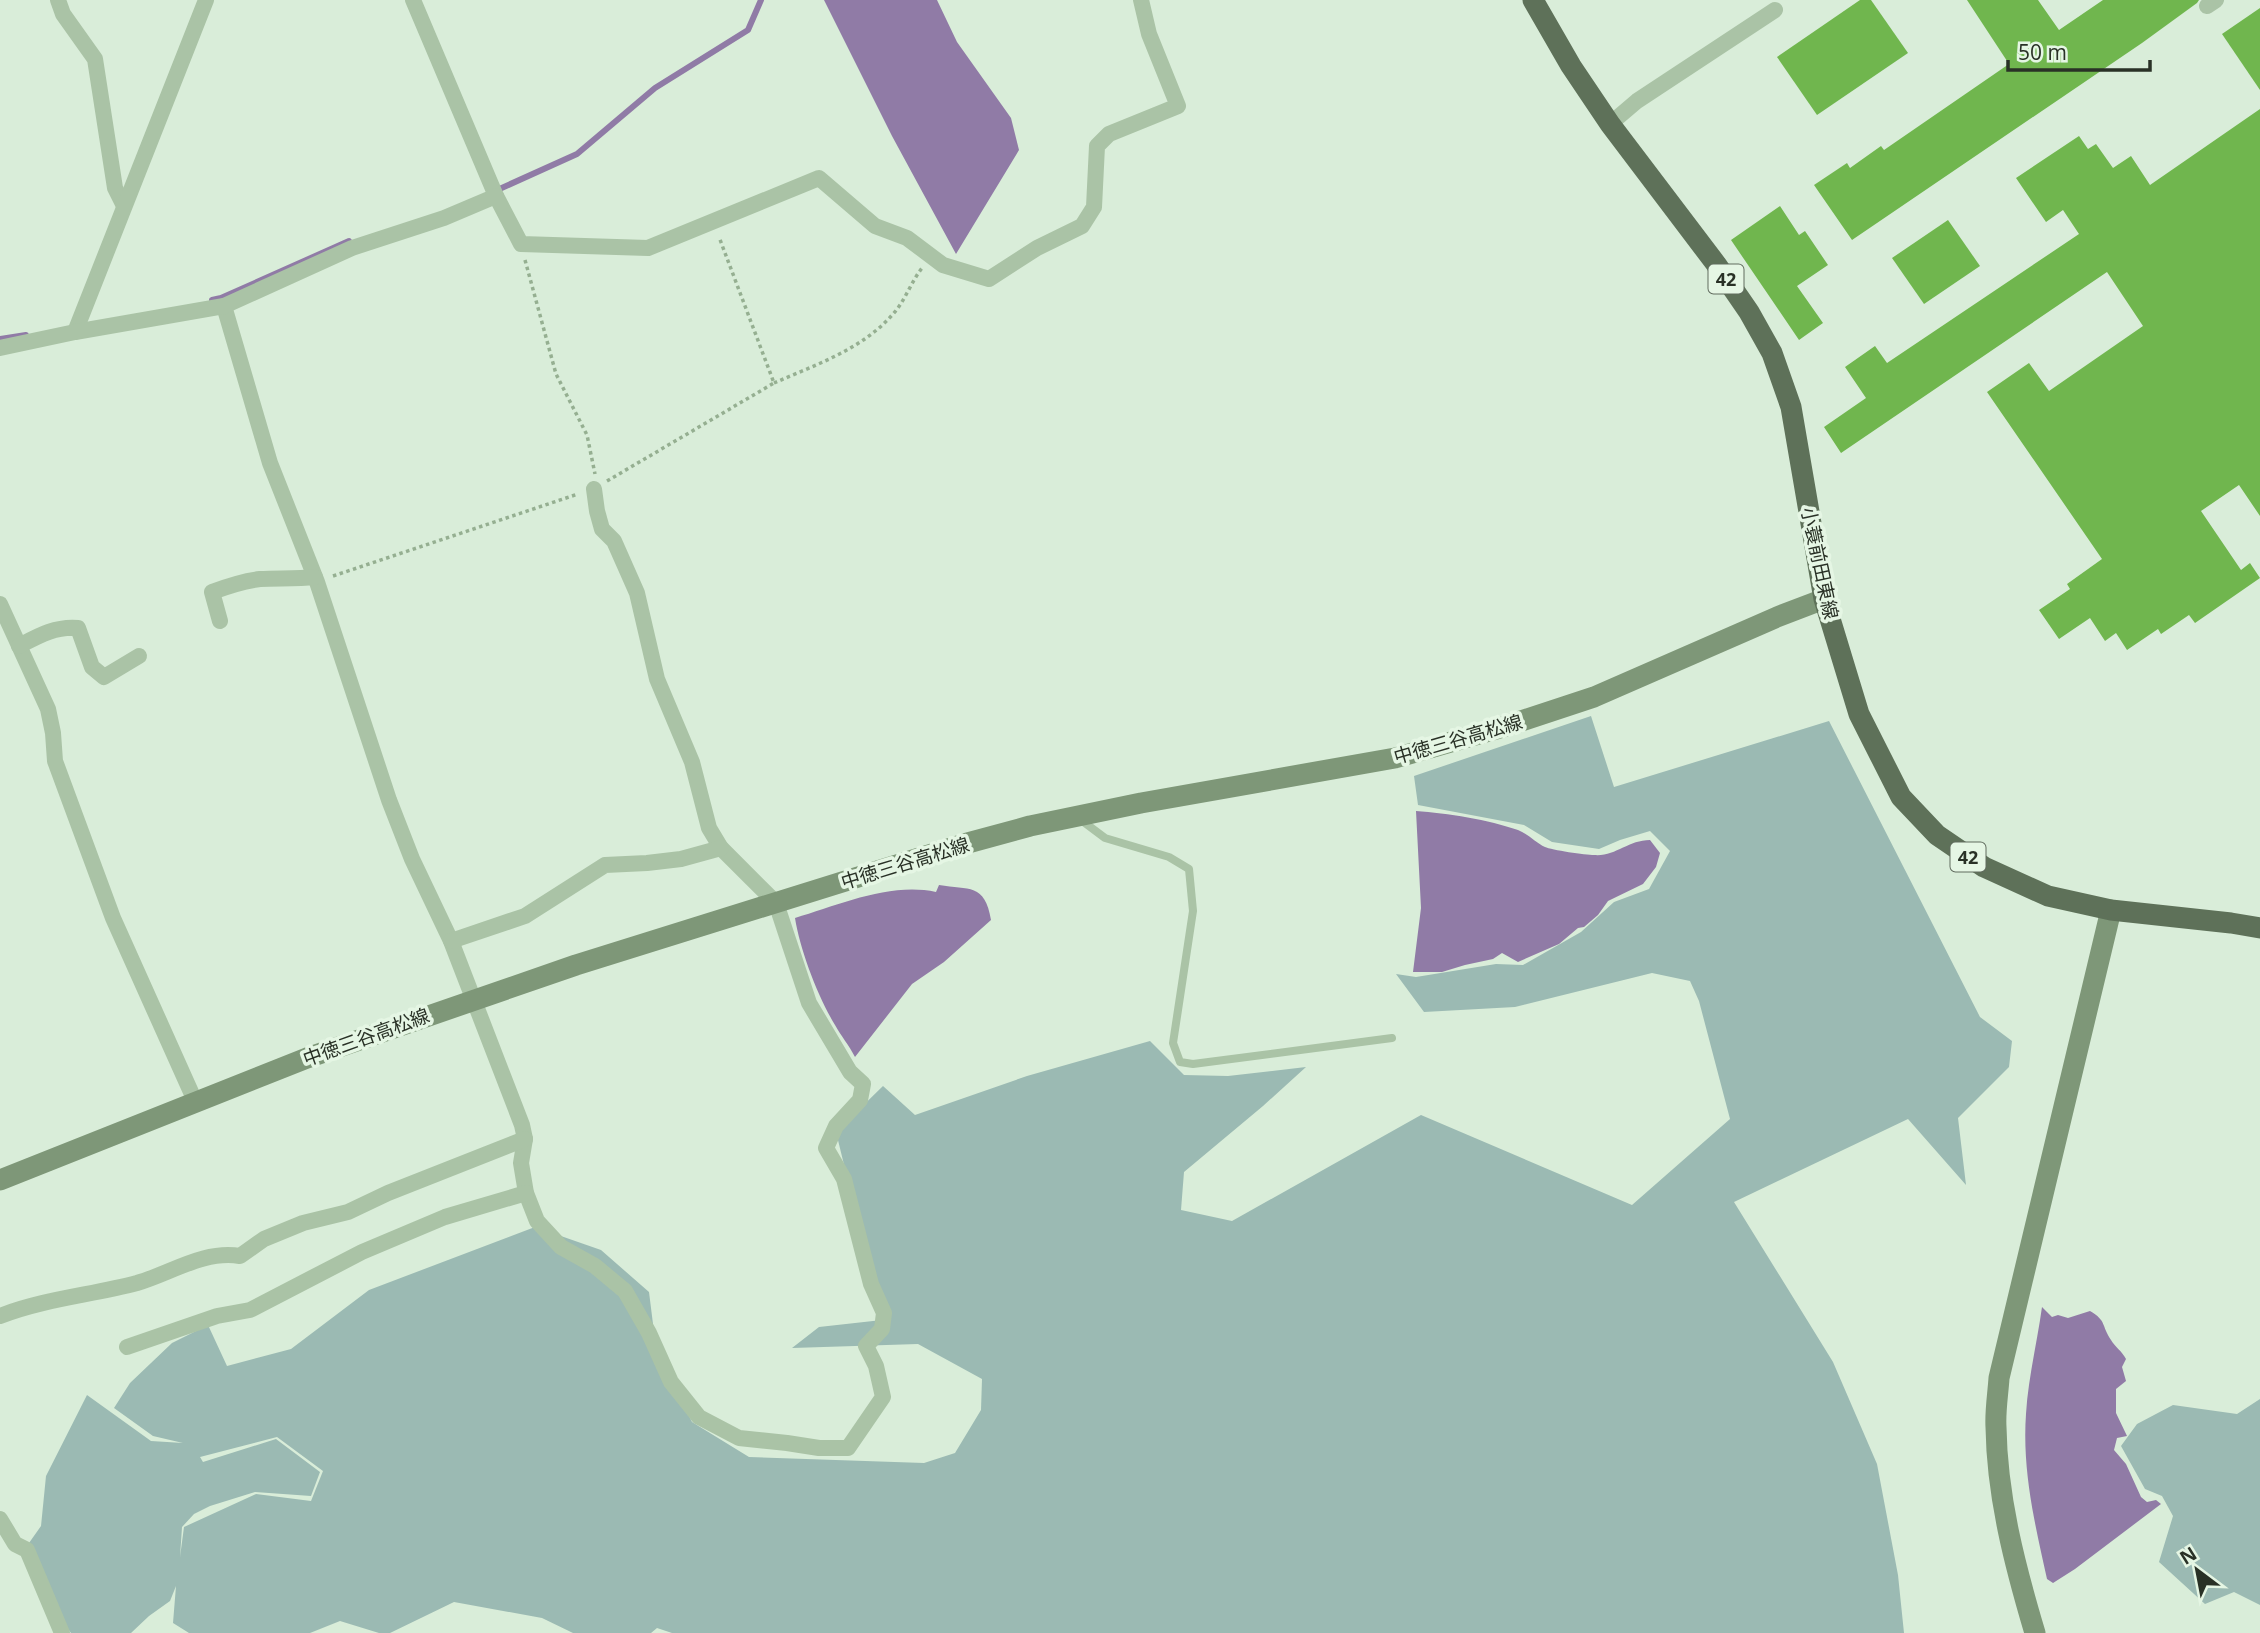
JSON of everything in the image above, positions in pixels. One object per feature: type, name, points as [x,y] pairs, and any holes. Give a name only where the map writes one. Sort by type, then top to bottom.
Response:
[{"type":"main road","name":"小蓑前田東線","points":[[1533,0],[1571,66],[1610,124],[1716,264],[1749,312],[1772,353],[1791,407],[1824,599],[1859,715],[1901,797],[1937,835],[1983,867],[2048,896],[2112,910],[2260,928]]},
{"type":"main road","name":"中徳三谷高松線","points":[[0,1180],[307,1058],[576,965],[964,844],[1030,826],[1141,803],[1395,758],[1500,729],[1594,697],[1824,599]]},
{"type":"main road","points":[[2035,1633],[2009,1534],[2001,1488],[1996,1424],[1999,1378],[2112,910]]},
{"type":"street","points":[[58,0],[63,14],[95,59],[115,188],[124,206]]},
{"type":"street","points":[[75,332],[206,0]]},
{"type":"street","points":[[413,0],[496,196],[521,244],[648,248],[819,178],[875,226],[907,239],[943,265],[989,278],[1037,248],[1082,226],[1094,207],[1097,146],[1108,134],[1178,106],[1149,34],[1141,0]]},
{"type":"street","points":[[1610,124],[1637,101],[1775,10]]},
{"type":"street","points":[[0,348],[225,306],[352,248],[444,218],[496,196]]},
{"type":"street","points":[[225,306],[270,463],[316,579],[394,811],[412,859],[451,941],[522,1125],[525,1139],[521,1163],[526,1193],[537,1221],[561,1247],[595,1266],[625,1291],[649,1333],[671,1382],[699,1417],[739,1438],[819,1448],[848,1448],[883,1397],[876,1366],[866,1346],[882,1329],[884,1313],[871,1284],[844,1179],[826,1148],[836,1126],[860,1100],[863,1084],[850,1072],[809,1003],[776,903],[721,848],[709,828],[692,762],[657,680],[637,593],[614,541],[602,529],[597,511],[596,488]]},
{"type":"street","points":[[220,621],[212,592],[261,579],[316,579]]},
{"type":"street","points":[[0,604],[10,640],[48,709],[54,733],[55,761],[113,918],[195,1101]]},
{"type":"street","points":[[10,640],[63,627],[78,628],[92,667],[104,677],[139,656]]},
{"type":"street","points":[[451,941],[525,916],[605,865],[681,859],[721,848]]},
{"type":"street","points":[[0,1316],[139,1282],[187,1264],[226,1254],[240,1256],[264,1239],[303,1223],[348,1212],[388,1193],[525,1139]]},
{"type":"street","points":[[127,1347],[217,1316],[250,1310],[362,1252],[444,1217],[526,1193]]},
{"type":"street","points":[[0,1519],[15,1544],[27,1550],[62,1633]]},
{"type":"lane","points":[[1076,817],[1105,838],[1169,858],[1189,869],[1194,911],[1173,1043],[1180,1062],[1193,1064],[1392,1038]]},
{"type":"path","points":[[714,222],[774,383]]},
{"type":"path","points":[[521,244],[556,374],[587,435],[596,488]]},
{"type":"path","points":[[316,579],[596,488],[774,383],[840,354],[871,335],[894,314],[931,256]]},
{"type":"shaded area","points":[[824,0],[937,0],[957,42],[1011,118],[1019,150],[956,254],[892,136]]},
{"type":"shaded area","points":[[1591,716],[1614,787],[1829,721],[1980,1017],[2012,1041],[2009,1067],[1958,1118],[1966,1185],[1908,1119],[1734,1202],[1833,1362],[1877,1464],[1898,1575],[1904,1633],[672,1633],[657,1628],[651,1633],[573,1633],[542,1618],[454,1602],[390,1633],[379,1633],[340,1621],[310,1633],[189,1633],[173,1623],[176,1586],[170,1601],[131,1633],[71,1633],[58,1616],[29,1543],[41,1526],[46,1476],[87,1395],[151,1441],[183,1443],[153,1436],[114,1408],[130,1383],[172,1343],[208,1325],[227,1366],[291,1349],[369,1290],[535,1227],[601,1250],[649,1292],[656,1348],[692,1422],[749,1457],[924,1463],[955,1453],[981,1410],[982,1379],[918,1344],[792,1348],[819,1327],[882,1320],[836,1132],[883,1086],[915,1115],[1027,1076],[1150,1041],[1184,1075],[1228,1076],[1306,1067],[1184,1172],[1181,1210],[1232,1221],[1421,1115],[1632,1205],[1730,1119],[1699,1001],[1690,981],[1652,973],[1515,1007],[1424,1012],[1396,974],[1416,977],[1496,964],[1523,965],[1581,932],[1614,902],[1649,889],[1670,851],[1650,831],[1599,849],[1552,842],[1524,825],[1418,805],[1414,776]],"holes":[[[277,1437],[323,1471],[311,1501],[256,1494],[184,1527],[180,1557],[182,1527],[194,1514],[255,1492],[311,1496],[320,1472],[276,1439],[203,1462],[200,1457]]]},
{"type":"shaded area","points":[[1416,811],[1507,826],[1545,847],[1561,851],[1602,855],[1650,840],[1660,853],[1656,867],[1643,884],[1608,901],[1598,915],[1559,944],[1518,962],[1502,953],[1493,959],[1442,972],[1413,972],[1421,908]]},
{"type":"shaded area","points":[[939,885],[974,890],[980,894],[985,900],[991,920],[944,962],[912,984],[855,1057],[816,987],[805,959],[795,918],[883,892],[936,892]]},
{"type":"shaded area","points":[[2042,1307],[2052,1317],[2058,1315],[2068,1318],[2090,1311],[2101,1321],[2126,1359],[2122,1367],[2126,1381],[2116,1389],[2116,1413],[2127,1436],[2117,1438],[2114,1450],[2126,1464],[2141,1497],[2147,1502],[2156,1500],[2161,1504],[2053,1583],[2047,1579],[2030,1497],[2025,1435],[2027,1401]]},
{"type":"shaded area","points":[[2260,1399],[2260,1605],[2234,1592],[2205,1604],[2159,1562],[2173,1516],[2162,1496],[2145,1489],[2121,1446],[2137,1424],[2173,1405],[2237,1414]]},
{"type":"building","points":[[1860,0],[1871,0],[1908,53],[1817,115],[1777,57]]},
{"type":"building","points":[[1967,0],[2038,0],[2059,30],[2103,0],[2199,0],[2142,43],[1852,240],[1814,185],[1847,163],[1850,168],[1881,146],[1884,150],[2009,64]]},
{"type":"building","points":[[2260,8],[2260,90],[2222,34]]},
{"type":"building","points":[[2260,109],[2260,516],[2239,485],[2201,511],[2241,570],[2250,563],[2260,578],[2195,623],[2189,615],[2161,634],[2158,629],[2127,650],[2116,633],[2105,641],[2090,618],[2059,639],[2039,610],[2070,589],[2067,584],[2102,559],[1987,392],[2029,363],[2049,391],[2143,326],[2107,272],[1841,453],[1824,427],[1866,398],[1845,367],[1875,346],[1887,363],[2079,234],[2063,210],[2046,222],[2016,178],[2079,136],[2088,149],[2096,144],[2113,168],[2131,156],[2150,185]]},
{"type":"building","points":[[1780,206],[1799,235],[1805,231],[1828,265],[1797,286],[1823,323],[1799,340],[1731,240]]},
{"type":"building","points":[[1948,220],[1980,266],[1924,304],[1892,258]]},
{"type":"waterway","points":[[495,191],[577,154],[655,88],[748,30],[761,0]]},
{"type":"waterway","points":[[212,300],[349,241]]},
{"type":"waterway","points":[[0,339],[26,335]]}]
